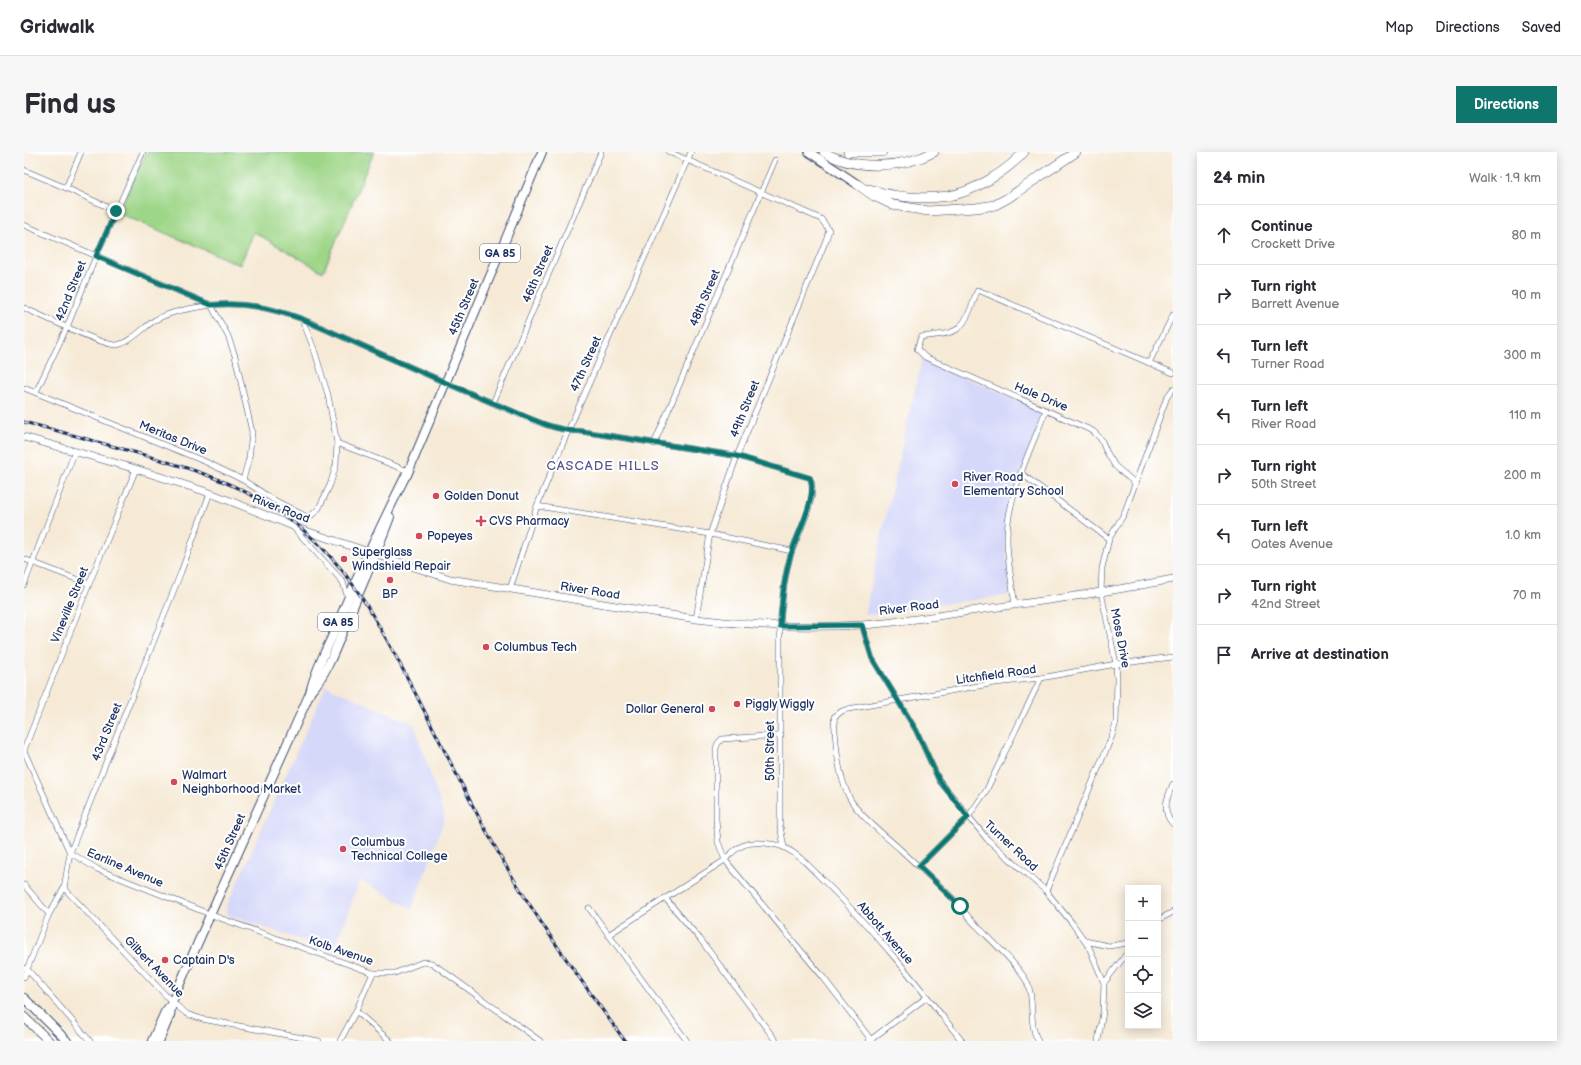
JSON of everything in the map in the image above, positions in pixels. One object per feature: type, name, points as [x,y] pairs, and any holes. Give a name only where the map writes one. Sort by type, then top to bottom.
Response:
[{"type":"highway","points":[[824,152],[840,160],[854,163],[891,164],[913,161],[934,152]]},
{"type":"highway","points":[[848,152],[882,152]]},
{"type":"highway","points":[[856,184],[890,194],[907,197],[949,196],[970,189],[984,182],[1009,166],[1024,152]]},
{"type":"highway","points":[[856,184],[874,196],[893,205],[928,211],[976,208],[995,205],[1008,198],[1076,152]]},
{"type":"main road","name":"45th Street","points":[[310,692],[322,678],[372,553],[542,152]]},
{"type":"main road","points":[[809,152],[856,184]]},
{"type":"main road","name":"River Road","points":[[24,438],[136,469],[210,493],[289,524],[450,579],[696,619],[729,623],[780,626],[862,625],[919,619],[1015,605],[1173,579]]},
{"type":"main road","name":"45th Street","points":[[152,1041],[165,1012],[172,1002],[310,692],[314,675],[348,598],[372,553]]},
{"type":"main road","points":[[24,998],[67,1041]]},
{"type":"main road","name":"45th Street","points":[[159,1041],[170,1015],[172,1002]]},
{"type":"main road","points":[[24,1016],[49,1041]]},
{"type":"street","name":"42nd Street","points":[[36,392],[67,327],[96,256],[143,152]]},
{"type":"street","name":"46th Street","points":[[494,403],[601,152]]},
{"type":"street","points":[[669,152],[761,193]]},
{"type":"street","name":"47th Street","points":[[510,589],[537,506],[568,431],[691,152]]},
{"type":"street","points":[[66,188],[80,153]]},
{"type":"street","name":"48th Street","points":[[654,444],[775,160]]},
{"type":"street","points":[[24,170],[116,211]]},
{"type":"street","name":"49th Street","points":[[696,619],[710,534],[737,456],[829,230],[821,219],[761,193]]},
{"type":"street","points":[[24,225],[211,305],[228,336],[235,356],[252,432],[249,458],[243,480]]},
{"type":"street","name":"Hale Drive","points":[[1135,483],[1115,466],[1101,439],[1093,431],[925,357],[917,349],[921,337],[955,332],[962,325],[972,308],[978,290],[1149,363]]},
{"type":"street","points":[[24,308],[67,327],[115,345],[126,342],[156,320],[182,310],[229,303],[251,305],[278,311],[302,319],[445,383],[529,418],[568,431],[579,431],[737,456]]},
{"type":"street","points":[[1173,315],[1164,330],[1149,363],[1173,373]]},
{"type":"street","points":[[302,319],[314,349],[328,395],[338,442],[408,471]]},
{"type":"street","name":"Meritas Drive","points":[[24,388],[206,462],[243,480],[272,499],[309,518],[319,508],[330,485],[336,465],[338,442]]},
{"type":"street","name":"Moss Drive","points":[[1046,891],[1112,736],[1116,722],[1118,697],[1116,664],[1101,592],[1102,568],[1109,539],[1124,514],[1167,397],[1173,389]]},
{"type":"street","points":[[1015,605],[1007,538],[1010,514],[1022,474],[1046,410]]},
{"type":"street","points":[[24,585],[75,451]]},
{"type":"street","name":"50th Street","points":[[737,456],[810,478],[813,484],[812,493],[801,531],[792,551],[782,594],[780,626],[780,826],[784,847]]},
{"type":"street","name":"Vineville Street","points":[[24,750],[136,469]]},
{"type":"street","points":[[1022,474],[1109,539]]},
{"type":"street","name":"43rd Street","points":[[24,977],[26,968],[49,914],[64,888],[70,853],[179,579],[210,493]]},
{"type":"street","points":[[537,506],[710,534],[792,551]]},
{"type":"street","points":[[289,524],[303,537],[343,582],[348,598]]},
{"type":"street","points":[[24,559],[89,584]]},
{"type":"street","name":"Turner Road","points":[[862,625],[872,658],[896,700],[916,730],[939,780],[987,839],[1046,891],[1085,941],[1094,956],[1104,983],[1103,1012],[1098,1041]]},
{"type":"street","name":"Litchfield Road","points":[[919,866],[864,816],[850,798],[840,768],[836,749],[834,717],[842,711],[896,700],[995,683],[1041,678],[1116,664],[1173,657]]},
{"type":"street","points":[[1038,1041],[1034,1034],[1032,1022],[1032,1003],[1025,978],[1004,953],[975,925],[960,906],[919,866],[968,817],[986,791],[1041,678]]},
{"type":"street","points":[[781,735],[722,739],[718,743],[716,748],[716,819],[718,842],[724,860],[823,977],[871,1040],[928,997]]},
{"type":"street","name":"Earline Avenue","points":[[24,750],[70,853],[97,869],[210,915]]},
{"type":"street","points":[[1173,784],[1165,808],[1167,816],[1173,824]]},
{"type":"street","points":[[608,935],[745,845],[771,843],[784,847]]},
{"type":"street","name":"Abbott Avenue","points":[[784,847],[790,850],[810,867],[849,906],[928,997],[962,1041]]},
{"type":"street","points":[[24,885],[49,914]]},
{"type":"street","name":"Gilbert Avenue","points":[[64,888],[172,1002],[187,1014],[202,1019],[319,1041]]},
{"type":"street","points":[[665,898],[700,939],[776,1041]]},
{"type":"street","points":[[589,908],[687,1041]]},
{"type":"street","points":[[1161,918],[1173,912]]},
{"type":"street","name":"Kolb Avenue","points":[[210,915],[374,973],[395,973],[423,962],[432,963],[540,1041]]},
{"type":"street","points":[[1085,941],[1109,946],[1125,944]]},
{"type":"street","points":[[1104,983],[1125,956]]},
{"type":"street","points":[[26,968],[90,1041]]},
{"type":"street","points":[[340,1041],[374,973]]},
{"type":"street","points":[[356,1011],[390,1041]]},
{"type":"shaded area","name":"River Road Elementary School","points":[[922,359],[1044,411],[1007,513],[1005,540],[1010,595],[865,615],[883,528]]},
{"type":"shaded area","name":"Columbus Technical College","points":[[326,686],[414,724],[445,818],[412,909],[360,880],[333,951],[228,915],[226,908]]},
{"type":"green space","points":[[147,152],[374,152],[323,272],[254,232],[240,265],[118,213]]},
{"type":"railway","points":[[24,422],[172,463],[232,485],[269,505],[288,518],[309,535],[327,553],[344,572],[358,592],[384,635],[504,863],[536,915],[625,1041]]},
{"type":"place","name":"River Road Elementary School","points":[[955,484]]},
{"type":"place","name":"Golden Donut","points":[[436,496]]},
{"type":"place","name":"CVS Pharmacy","points":[[481,521]]},
{"type":"place","name":"Popeyes","points":[[419,536]]},
{"type":"place","name":"Superglass Windshield Repair","points":[[344,559]]},
{"type":"place","name":"BP","points":[[390,580]]},
{"type":"place","name":"Columbus Tech","points":[[486,647]]},
{"type":"place","name":"Piggly Wiggly","points":[[737,704]]},
{"type":"place","name":"Dollar General","points":[[712,709]]},
{"type":"place","name":"Walmart Neighborhood Market","points":[[174,782]]},
{"type":"place","name":"Columbus Technical College","points":[[343,849]]},
{"type":"place","name":"Captain D's","points":[[165,960]]},
{"type":"district","name":"CASCADE HILLS","points":[[603,466]]},
{"type":"route","points":[[116,211],[96,256],[211,305],[229,303],[251,305],[278,311],[302,319],[445,383],[529,418],[568,431],[579,431],[737,456],[810,478],[813,484],[812,493],[801,531],[792,551],[782,594],[780,626],[862,625],[872,658],[896,700],[916,730],[939,780],[968,817],[944,843],[919,866],[960,906]]}]
